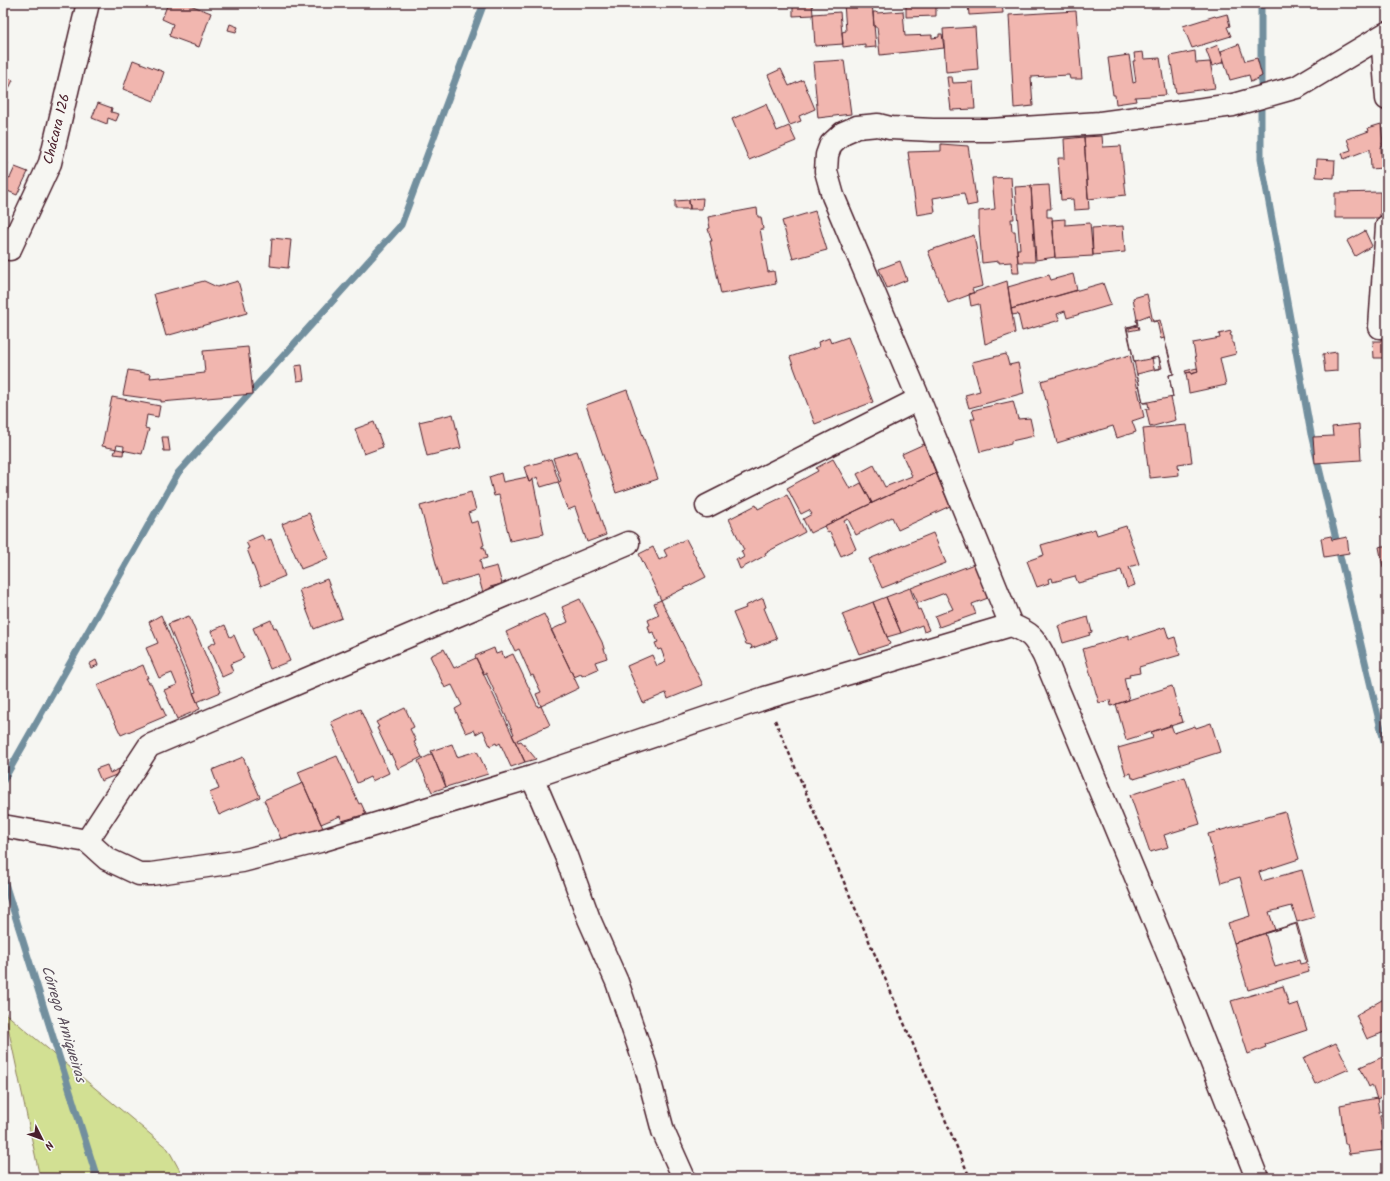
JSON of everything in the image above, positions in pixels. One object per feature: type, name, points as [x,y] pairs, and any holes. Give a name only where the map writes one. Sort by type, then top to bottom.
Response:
[{"type":"street","name":"Chácara 126","points":[[10,249],[50,163],[88,3]]},
{"type":"street","points":[[1011,625],[919,399],[833,196],[826,171],[827,155],[831,144],[843,133],[857,127],[878,124],[890,128],[990,130],[1100,123],[1233,105],[1297,87],[1385,34],[1387,99]]},
{"type":"street","points":[[1380,327],[1387,226]]},
{"type":"street","points":[[707,506],[919,399]]},
{"type":"street","points":[[87,841],[149,746],[628,543]]},
{"type":"street","points":[[3,826],[87,841],[106,859],[139,874],[151,874],[242,861],[320,841],[532,777],[765,698],[1011,625],[1026,631],[1038,644],[1044,656],[1190,1006],[1257,1178]]},
{"type":"street","points":[[532,777],[566,856],[589,919],[617,982],[646,1067],[663,1131],[684,1178]]},
{"type":"path","points":[[765,698],[970,1178]]},
{"type":"green space","points":[[5,1013],[168,1149],[184,1178],[40,1178]]},
{"type":"building","points":[[168,3],[185,3],[211,13],[199,47],[169,36],[173,24],[162,19]]},
{"type":"building","points":[[749,3],[812,3],[813,15],[793,16],[793,4],[790,4],[790,6],[771,7],[771,4]]},
{"type":"building","points":[[844,3],[872,3],[876,47],[865,48],[865,44],[843,47],[842,32],[846,31]]},
{"type":"building","points":[[906,3],[936,3],[936,16],[906,17]]},
{"type":"building","points":[[968,3],[1002,3],[1003,13],[969,15]]},
{"type":"building","points":[[903,11],[905,36],[932,35],[932,38],[939,37],[939,34],[942,34],[944,48],[880,55],[877,27],[874,27],[873,12]]},
{"type":"building","points":[[1076,11],[1082,79],[1070,79],[1069,75],[1031,77],[1033,106],[1014,108],[1009,15]]},
{"type":"building","points":[[840,12],[843,44],[815,46],[813,14]]},
{"type":"building","points":[[1227,14],[1230,26],[1227,27],[1231,36],[1192,48],[1183,26],[1215,16]]},
{"type":"building","points":[[230,24],[238,27],[236,32],[228,30]]},
{"type":"building","points":[[975,27],[978,69],[946,72],[943,29]]},
{"type":"building","points":[[1239,44],[1245,61],[1257,58],[1262,76],[1251,82],[1249,75],[1230,80],[1221,51]]},
{"type":"building","points":[[1218,45],[1224,62],[1212,66],[1206,50]]},
{"type":"building","points":[[1195,51],[1196,63],[1210,62],[1215,88],[1176,93],[1170,56]]},
{"type":"building","points":[[1143,52],[1144,59],[1160,58],[1166,95],[1135,97],[1136,101],[1116,104],[1115,95],[1113,95],[1108,58],[1129,55],[1133,83],[1136,82],[1133,61],[1135,61],[1134,53]]},
{"type":"building","points":[[133,60],[164,72],[154,101],[123,89]]},
{"type":"building","points":[[844,60],[851,114],[818,118],[813,62]]},
{"type":"building","points":[[781,69],[789,86],[803,80],[815,109],[799,116],[801,121],[790,125],[768,75]]},
{"type":"building","points":[[3,76],[13,80],[3,101]]},
{"type":"building","points":[[947,77],[952,77],[953,83],[973,82],[975,109],[951,110]]},
{"type":"building","points":[[98,103],[112,108],[111,112],[119,114],[116,121],[108,118],[107,124],[92,118]]},
{"type":"building","points":[[766,104],[777,131],[789,126],[796,141],[749,160],[732,119]]},
{"type":"building","points":[[1381,124],[1383,143],[1383,146],[1381,147],[1382,168],[1371,169],[1370,149],[1344,159],[1342,153],[1351,150],[1347,139],[1369,131],[1368,128]]},
{"type":"building","points":[[1102,136],[1103,147],[1121,146],[1126,195],[1088,199],[1084,137]]},
{"type":"building","points":[[1084,137],[1089,209],[1074,210],[1073,199],[1061,200],[1058,158],[1065,158],[1064,139]]},
{"type":"building","points":[[941,144],[968,146],[977,204],[967,206],[964,193],[933,198],[935,212],[917,215],[908,152],[941,151]]},
{"type":"building","points":[[1317,159],[1335,160],[1334,178],[1316,177]]},
{"type":"building","points":[[3,161],[8,163],[3,174]]},
{"type":"building","points":[[15,167],[28,172],[17,195],[3,189],[8,177],[10,178]]},
{"type":"building","points":[[1011,177],[1014,219],[1011,219],[1012,231],[1015,231],[1019,273],[1012,273],[1011,262],[999,263],[999,261],[982,263],[979,227],[979,211],[995,209],[992,178]]},
{"type":"building","points":[[1049,185],[1051,209],[1047,209],[1047,217],[1052,217],[1055,257],[1036,260],[1031,186]]},
{"type":"building","points":[[1031,186],[1035,262],[1018,262],[1017,249],[1020,249],[1015,187]]},
{"type":"building","points":[[1380,192],[1380,218],[1335,218],[1335,193]]},
{"type":"building","points":[[703,198],[702,209],[690,209],[689,199]]},
{"type":"building","points":[[689,200],[690,209],[675,209],[675,201]]},
{"type":"building","points":[[757,208],[758,217],[761,217],[763,229],[760,229],[768,272],[774,271],[776,284],[721,294],[710,241],[712,241],[708,229],[710,228],[708,217]]},
{"type":"building","points":[[815,211],[827,250],[793,259],[782,221]]},
{"type":"building","points":[[1065,219],[1065,225],[1090,223],[1093,256],[1055,258],[1052,220]]},
{"type":"building","points":[[1123,226],[1125,252],[1093,255],[1092,228]]},
{"type":"building","points":[[1365,231],[1372,246],[1355,256],[1347,241]]},
{"type":"building","points":[[974,235],[983,286],[972,289],[974,293],[948,303],[928,251]]},
{"type":"building","points":[[272,238],[291,240],[288,268],[270,266]]},
{"type":"building","points":[[900,261],[907,280],[887,288],[879,269]]},
{"type":"building","points":[[1073,274],[1077,290],[1011,309],[1008,287],[1049,275],[1051,280]]},
{"type":"building","points":[[204,281],[217,287],[238,281],[247,313],[166,336],[154,294]]},
{"type":"building","points":[[1007,281],[1015,333],[985,344],[979,304],[971,306],[969,294]]},
{"type":"building","points":[[1103,283],[1111,305],[1067,318],[1065,311],[1057,314],[1060,320],[1022,331],[1018,314],[1012,315],[1011,309]]},
{"type":"building","points":[[1147,294],[1153,322],[1160,320],[1173,374],[1169,375],[1173,397],[1143,403],[1137,374],[1162,368],[1159,357],[1134,362],[1126,327],[1138,325],[1133,298]],"holes":[[[1138,326],[1139,329],[1129,331],[1129,328]]]},
{"type":"building","points":[[1149,315],[1151,321],[1157,321],[1161,339],[1164,338],[1174,374],[1169,375],[1173,397],[1171,398],[1176,420],[1150,427],[1146,409],[1149,409],[1148,403],[1143,403],[1127,328],[1137,324],[1136,320]],"holes":[[[1159,357],[1160,369],[1154,369],[1152,358]]]},
{"type":"building","points":[[1381,327],[1387,327],[1387,358],[1374,358],[1373,341],[1381,341]]},
{"type":"building","points":[[1231,331],[1230,334],[1232,336],[1232,343],[1234,343],[1236,354],[1220,358],[1226,385],[1189,393],[1186,373],[1191,372],[1191,374],[1198,372],[1193,343],[1220,338],[1219,334]]},
{"type":"building","points":[[848,337],[873,402],[815,424],[790,357],[819,347],[818,342],[829,338],[831,343]]},
{"type":"building","points":[[248,347],[253,394],[161,402],[161,400],[123,395],[128,370],[151,374],[150,378],[205,373],[203,351]]},
{"type":"building","points":[[1337,352],[1337,371],[1325,372],[1323,354]]},
{"type":"building","points":[[1006,354],[1009,365],[1018,363],[1024,393],[969,408],[965,395],[980,391],[972,362]]},
{"type":"building","points":[[1130,355],[1144,417],[1132,421],[1136,432],[1117,438],[1113,426],[1057,443],[1041,381]]},
{"type":"building","points":[[302,365],[304,380],[297,381],[295,366]]},
{"type":"building","points":[[1197,368],[1198,372],[1191,374],[1191,372],[1186,373],[1185,371]]},
{"type":"building","points":[[627,390],[658,479],[616,493],[586,405]]},
{"type":"building","points":[[112,397],[160,406],[158,417],[147,415],[145,428],[149,429],[142,454],[102,446]]},
{"type":"building","points":[[1013,401],[1018,419],[1030,418],[1034,436],[1011,441],[1011,444],[980,452],[971,419],[975,419],[972,410]]},
{"type":"building","points":[[453,414],[461,448],[427,456],[419,422]]},
{"type":"building","points":[[374,422],[383,447],[364,454],[355,429]]},
{"type":"building","points":[[1359,424],[1361,460],[1315,463],[1313,437],[1333,436],[1332,427]]},
{"type":"building","points":[[1187,425],[1192,462],[1178,464],[1179,475],[1150,478],[1143,429]]},
{"type":"building","points":[[162,437],[168,437],[170,451],[164,451]]},
{"type":"building","points":[[924,444],[936,473],[872,503],[857,474],[874,465],[885,487],[912,476],[902,454]]},
{"type":"building","points":[[117,445],[124,446],[123,455],[114,454]]},
{"type":"building","points":[[577,451],[606,535],[587,542],[575,507],[568,510],[558,482],[541,487],[537,477],[529,482],[524,467],[551,459],[559,482],[561,481],[553,458]]},
{"type":"building","points":[[833,459],[850,489],[861,483],[872,503],[810,533],[803,519],[812,514],[809,510],[801,514],[787,488],[818,471],[816,468]]},
{"type":"building","points":[[501,473],[503,482],[527,477],[529,482],[533,480],[544,534],[510,541],[499,495],[494,496],[489,477]]},
{"type":"building","points":[[936,473],[950,506],[898,530],[892,517],[856,535],[848,519],[844,521],[856,549],[841,556],[830,532],[828,533],[824,526]]},
{"type":"building","points":[[471,492],[476,510],[468,513],[471,523],[478,521],[484,545],[482,548],[484,547],[487,558],[480,560],[482,570],[497,566],[502,584],[490,587],[492,591],[483,593],[478,575],[442,585],[420,506]]},
{"type":"building","points":[[787,495],[805,532],[765,553],[766,555],[740,569],[736,559],[738,558],[739,560],[744,557],[741,551],[744,550],[729,519],[756,505],[758,509]]},
{"type":"building","points":[[309,513],[329,558],[301,569],[282,524]]},
{"type":"building","points":[[1126,526],[1139,564],[1129,567],[1135,585],[1127,588],[1121,570],[1117,571],[1117,573],[1078,583],[1075,576],[1053,582],[1052,578],[1048,579],[1049,583],[1037,587],[1027,561],[1044,555],[1041,545],[1095,529],[1097,535]]},
{"type":"building","points":[[933,533],[946,563],[882,588],[869,559]]},
{"type":"building","points":[[262,535],[265,541],[271,539],[285,576],[261,586],[247,549],[249,548],[246,542]]},
{"type":"building","points":[[1331,536],[1332,540],[1347,537],[1349,553],[1324,557],[1321,538]]},
{"type":"building","points":[[686,539],[706,577],[661,600],[639,554],[653,547],[659,560],[667,556],[664,550]]},
{"type":"building","points":[[1387,546],[1387,566],[1383,567],[1379,547]]},
{"type":"building","points":[[974,564],[988,598],[972,604],[976,614],[939,627],[935,616],[953,609],[945,593],[918,603],[911,588]]},
{"type":"building","points":[[327,579],[342,618],[314,629],[299,590]]},
{"type":"building","points":[[910,588],[918,610],[920,609],[929,630],[924,632],[922,625],[901,633],[886,597]]},
{"type":"building","points":[[886,597],[901,633],[887,637],[873,602]]},
{"type":"building","points":[[763,598],[766,607],[764,608],[777,639],[750,649],[752,647],[751,645],[746,644],[733,613],[746,608],[745,606]]},
{"type":"building","points":[[580,599],[602,642],[607,658],[595,662],[598,669],[582,676],[581,674],[574,677],[551,630],[568,622],[562,607]]},
{"type":"building","points":[[661,600],[703,685],[668,699],[666,693],[643,703],[627,666],[652,655],[657,666],[666,662],[661,649],[658,650],[655,643],[658,642],[653,632],[650,633],[648,626],[650,625],[648,620],[659,615],[654,603]]},
{"type":"building","points":[[873,602],[890,644],[859,654],[842,614]]},
{"type":"building","points":[[544,614],[579,688],[541,706],[536,694],[541,692],[533,675],[531,676],[519,649],[515,651],[506,632]]},
{"type":"building","points":[[161,615],[200,709],[177,719],[164,690],[177,685],[172,673],[159,678],[146,648],[158,643],[149,622]]},
{"type":"building","points":[[189,616],[221,692],[197,702],[193,693],[196,692],[168,624]]},
{"type":"building","points":[[1088,617],[1092,632],[1089,633],[1090,635],[1063,643],[1058,626]]},
{"type":"building","points":[[271,620],[274,628],[276,627],[290,661],[270,669],[253,628]]},
{"type":"building","points":[[225,625],[230,637],[234,635],[244,658],[230,664],[233,672],[222,677],[208,646],[216,642],[211,631]]},
{"type":"building","points":[[1165,627],[1169,639],[1175,637],[1180,655],[1139,667],[1140,673],[1129,675],[1130,677],[1124,678],[1129,700],[1111,706],[1110,700],[1099,703],[1083,649],[1129,635],[1129,639]]},
{"type":"building","points":[[494,648],[496,654],[502,652],[504,658],[513,654],[538,707],[541,706],[550,725],[517,740],[518,742],[521,741],[536,759],[525,762],[486,673],[484,674],[475,656]]},
{"type":"building","points":[[444,649],[454,668],[476,658],[525,762],[511,767],[500,743],[490,746],[483,730],[476,734],[474,730],[466,733],[455,709],[462,705],[452,685],[445,688],[430,656]]},
{"type":"building","points":[[96,660],[98,665],[91,668],[89,664]]},
{"type":"building","points":[[143,665],[148,678],[146,678],[149,683],[151,683],[166,716],[121,735],[97,685]]},
{"type":"building","points":[[1172,686],[1183,722],[1126,740],[1116,704]]},
{"type":"building","points":[[405,708],[414,727],[410,729],[416,741],[414,742],[422,757],[398,769],[377,728],[379,727],[376,722]]},
{"type":"building","points":[[360,709],[389,773],[372,781],[370,777],[357,783],[331,722]]},
{"type":"building","points":[[1211,723],[1220,752],[1134,779],[1132,778],[1131,773],[1126,775],[1118,748],[1153,738],[1151,732],[1171,725],[1174,733],[1195,726],[1196,728]]},
{"type":"building","points":[[452,744],[457,757],[477,751],[488,774],[446,787],[442,773],[440,773],[431,751]]},
{"type":"building","points":[[432,754],[446,787],[432,792],[418,761]]},
{"type":"building","points":[[337,756],[359,804],[361,803],[366,814],[342,821],[340,816],[321,824],[298,772]]},
{"type":"building","points":[[243,757],[260,797],[219,815],[209,793],[219,789],[212,770]]},
{"type":"building","points":[[107,765],[110,773],[124,767],[126,771],[101,781],[96,769]]},
{"type":"building","points":[[1185,777],[1200,824],[1164,835],[1168,847],[1150,852],[1130,795]]},
{"type":"building","points":[[303,783],[323,828],[282,841],[264,800]]},
{"type":"building","points":[[1285,812],[1299,859],[1259,872],[1262,881],[1302,870],[1315,917],[1297,922],[1292,906],[1269,912],[1275,930],[1234,943],[1228,923],[1250,916],[1240,877],[1221,883],[1208,834]]},
{"type":"building","points":[[1297,923],[1308,962],[1300,964],[1299,960],[1275,967],[1265,933]]},
{"type":"building","points":[[1296,924],[1309,972],[1248,990],[1234,943]]},
{"type":"building","points":[[1283,986],[1289,1006],[1298,1003],[1307,1030],[1265,1044],[1266,1047],[1248,1054],[1231,1001]]},
{"type":"building","points":[[1387,997],[1387,1031],[1367,1039],[1356,1015]]},
{"type":"building","points":[[1336,1043],[1349,1069],[1315,1084],[1303,1058]]},
{"type":"building","points":[[1387,1055],[1387,1094],[1377,1099],[1372,1085],[1369,1087],[1360,1067]]},
{"type":"building","points":[[1377,1098],[1384,1142],[1381,1142],[1383,1150],[1349,1154],[1347,1144],[1345,1144],[1340,1105]]},
{"type":"building","points":[[1313,1174],[1314,1178],[1297,1178]]},
{"type":"waterway","points":[[3,781],[178,473],[401,225],[484,3]]},
{"type":"waterway","points":[[1261,3],[1261,159],[1311,434],[1387,754]]},
{"type":"waterway","name":"Córrego Arniqueiras","points":[[3,877],[97,1178]]}]
